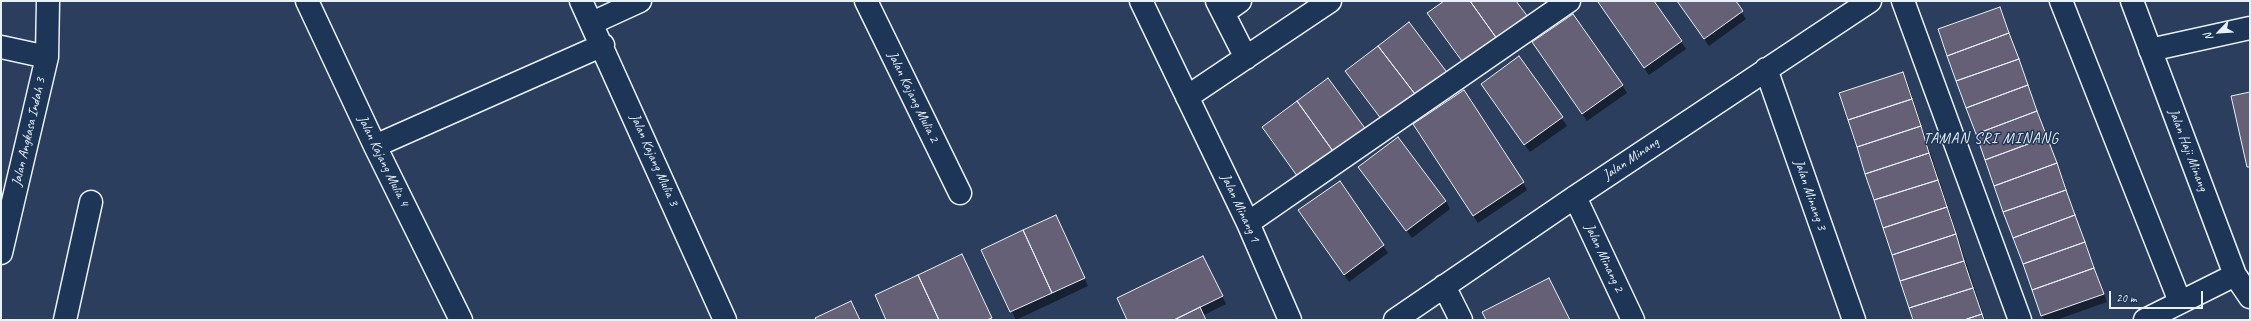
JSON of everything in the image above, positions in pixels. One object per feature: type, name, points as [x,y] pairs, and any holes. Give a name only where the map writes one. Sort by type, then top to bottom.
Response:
[{"type":"street","name":"Jalan Angkasa Indah 3","points":[[1,253],[47,57],[48,1]]},
{"type":"street","name":"Jalan Kajang Mulia 4","points":[[308,1],[375,146],[461,320]]},
{"type":"street","name":"Jalan Kajang Mulia 3","points":[[581,1],[603,45],[725,320]]},
{"type":"street","points":[[592,23],[640,1]]},
{"type":"street","name":"Jalan Kajang Mulia 2","points":[[866,1],[960,193]]},
{"type":"street","name":"Jalan Minang 1","points":[[1140,1],[1248,223],[1290,320]]},
{"type":"street","points":[[1240,1],[1220,7],[1246,58]]},
{"type":"street","points":[[1187,97],[1330,1]]},
{"type":"street","points":[[1248,223],[1569,1]]},
{"type":"street","name":"Jalan Minang","points":[[1395,320],[1575,197],[1870,1]]},
{"type":"street","points":[[1903,1],[2020,320]]},
{"type":"street","points":[[2061,1],[2180,302]]},
{"type":"street","name":"Jalan Haji Minang","points":[[2132,1],[2235,275],[2250,297]]},
{"type":"street","points":[[2150,50],[2250,28]]},
{"type":"street","points":[[375,146],[603,45]]},
{"type":"street","points":[[1,47],[47,57]]},
{"type":"street","name":"Jalan Minang 3","points":[[1766,69],[1854,320]]},
{"type":"street","name":"Jalan Minang 2","points":[[1575,197],[1633,320]]},
{"type":"street","points":[[65,320],[91,202]]},
{"type":"street","points":[[2145,320],[2235,275]]},
{"type":"street","points":[[1444,286],[1461,320]]},
{"type":"building","points":[[1444,1],[1470,1],[1500,43],[1467,68],[1427,13]]},
{"type":"building","points":[[1470,1],[1516,1],[1531,21],[1500,43]]},
{"type":"building","points":[[1654,1],[1682,41],[1644,68],[1598,2]]},
{"type":"building","points":[[1677,1],[1736,1],[1743,11],[1704,39]]},
{"type":"building","points":[[2000,7],[2009,33],[1947,56],[1938,29]]},
{"type":"building","points":[[1573,14],[1623,85],[1582,114],[1532,42]]},
{"type":"building","points":[[1409,22],[1449,75],[1418,98],[1378,46]]},
{"type":"building","points":[[2009,33],[2019,59],[1956,81],[1947,56]]},
{"type":"building","points":[[1378,46],[1418,98],[1385,124],[1345,71]]},
{"type":"building","points":[[1519,56],[1563,117],[1524,145],[1481,84]]},
{"type":"building","points":[[2019,59],[2028,85],[1966,108],[1956,81]]},
{"type":"building","points":[[1903,72],[1912,99],[1848,120],[1839,93]]},
{"type":"building","points":[[1328,78],[1367,131],[1335,154],[1297,101]]},
{"type":"building","points":[[2028,85],[2037,111],[1976,134],[1966,108]]},
{"type":"building","points":[[1464,90],[1524,182],[1473,216],[1413,124]]},
{"type":"building","points":[[2250,92],[2250,167],[2247,167],[2231,96]]},
{"type":"building","points":[[1912,99],[1921,126],[1857,147],[1848,120]]},
{"type":"building","points":[[1297,101],[1335,154],[1300,180],[1262,127]]},
{"type":"building","points":[[2037,111],[2047,137],[1985,160],[1976,134]]},
{"type":"building","points":[[1921,126],[1929,153],[1865,174],[1857,147]]},
{"type":"building","points":[[1398,137],[1446,201],[1406,231],[1358,167]]},
{"type":"building","points":[[2047,137],[2057,163],[1994,186],[1985,160]]},
{"type":"building","points":[[1929,153],[1938,180],[1874,200],[1865,174]]},
{"type":"building","points":[[2057,163],[2066,190],[2003,212],[1994,186]]},
{"type":"building","points":[[1938,180],[1947,207],[1883,228],[1874,200]]},
{"type":"building","points":[[1340,181],[1384,245],[1344,275],[1298,210]]},
{"type":"building","points":[[2066,190],[2075,215],[2013,238],[2003,212]]},
{"type":"building","points":[[1947,207],[1956,234],[1892,255],[1883,228]]},
{"type":"building","points":[[1056,215],[1085,278],[1052,293],[1023,230]]},
{"type":"building","points":[[2075,215],[2085,242],[2023,264],[2013,238]]},
{"type":"building","points":[[1023,230],[1052,293],[1010,312],[981,250]]},
{"type":"building","points":[[1956,234],[1964,261],[1900,281],[1892,255]]},
{"type":"building","points":[[2085,242],[2094,268],[2032,290],[2023,264]]},
{"type":"building","points":[[962,254],[992,318],[986,320],[939,320],[918,275]]},
{"type":"building","points":[[1203,256],[1223,296],[1174,320],[1127,320],[1117,298]]},
{"type":"building","points":[[1964,261],[1973,288],[1909,308],[1900,281]]},
{"type":"building","points":[[2094,268],[2104,294],[2041,316],[2032,290]]},
{"type":"building","points":[[918,275],[939,320],[886,320],[875,295]]},
{"type":"building","points":[[1549,278],[1570,320],[1486,320],[1482,312]]},
{"type":"building","points":[[1973,288],[1982,314],[1964,320],[1913,320],[1909,308]]},
{"type":"building","points":[[851,301],[860,320],[816,320],[815,318]]},
{"type":"building","points":[[1200,307],[1206,320],[1174,320]]},
{"type":"building","points":[[1982,314],[1984,320],[1964,320]]},
{"type":"district","name":"TAMAN SRI MINANG","points":[[1991,139]]}]
